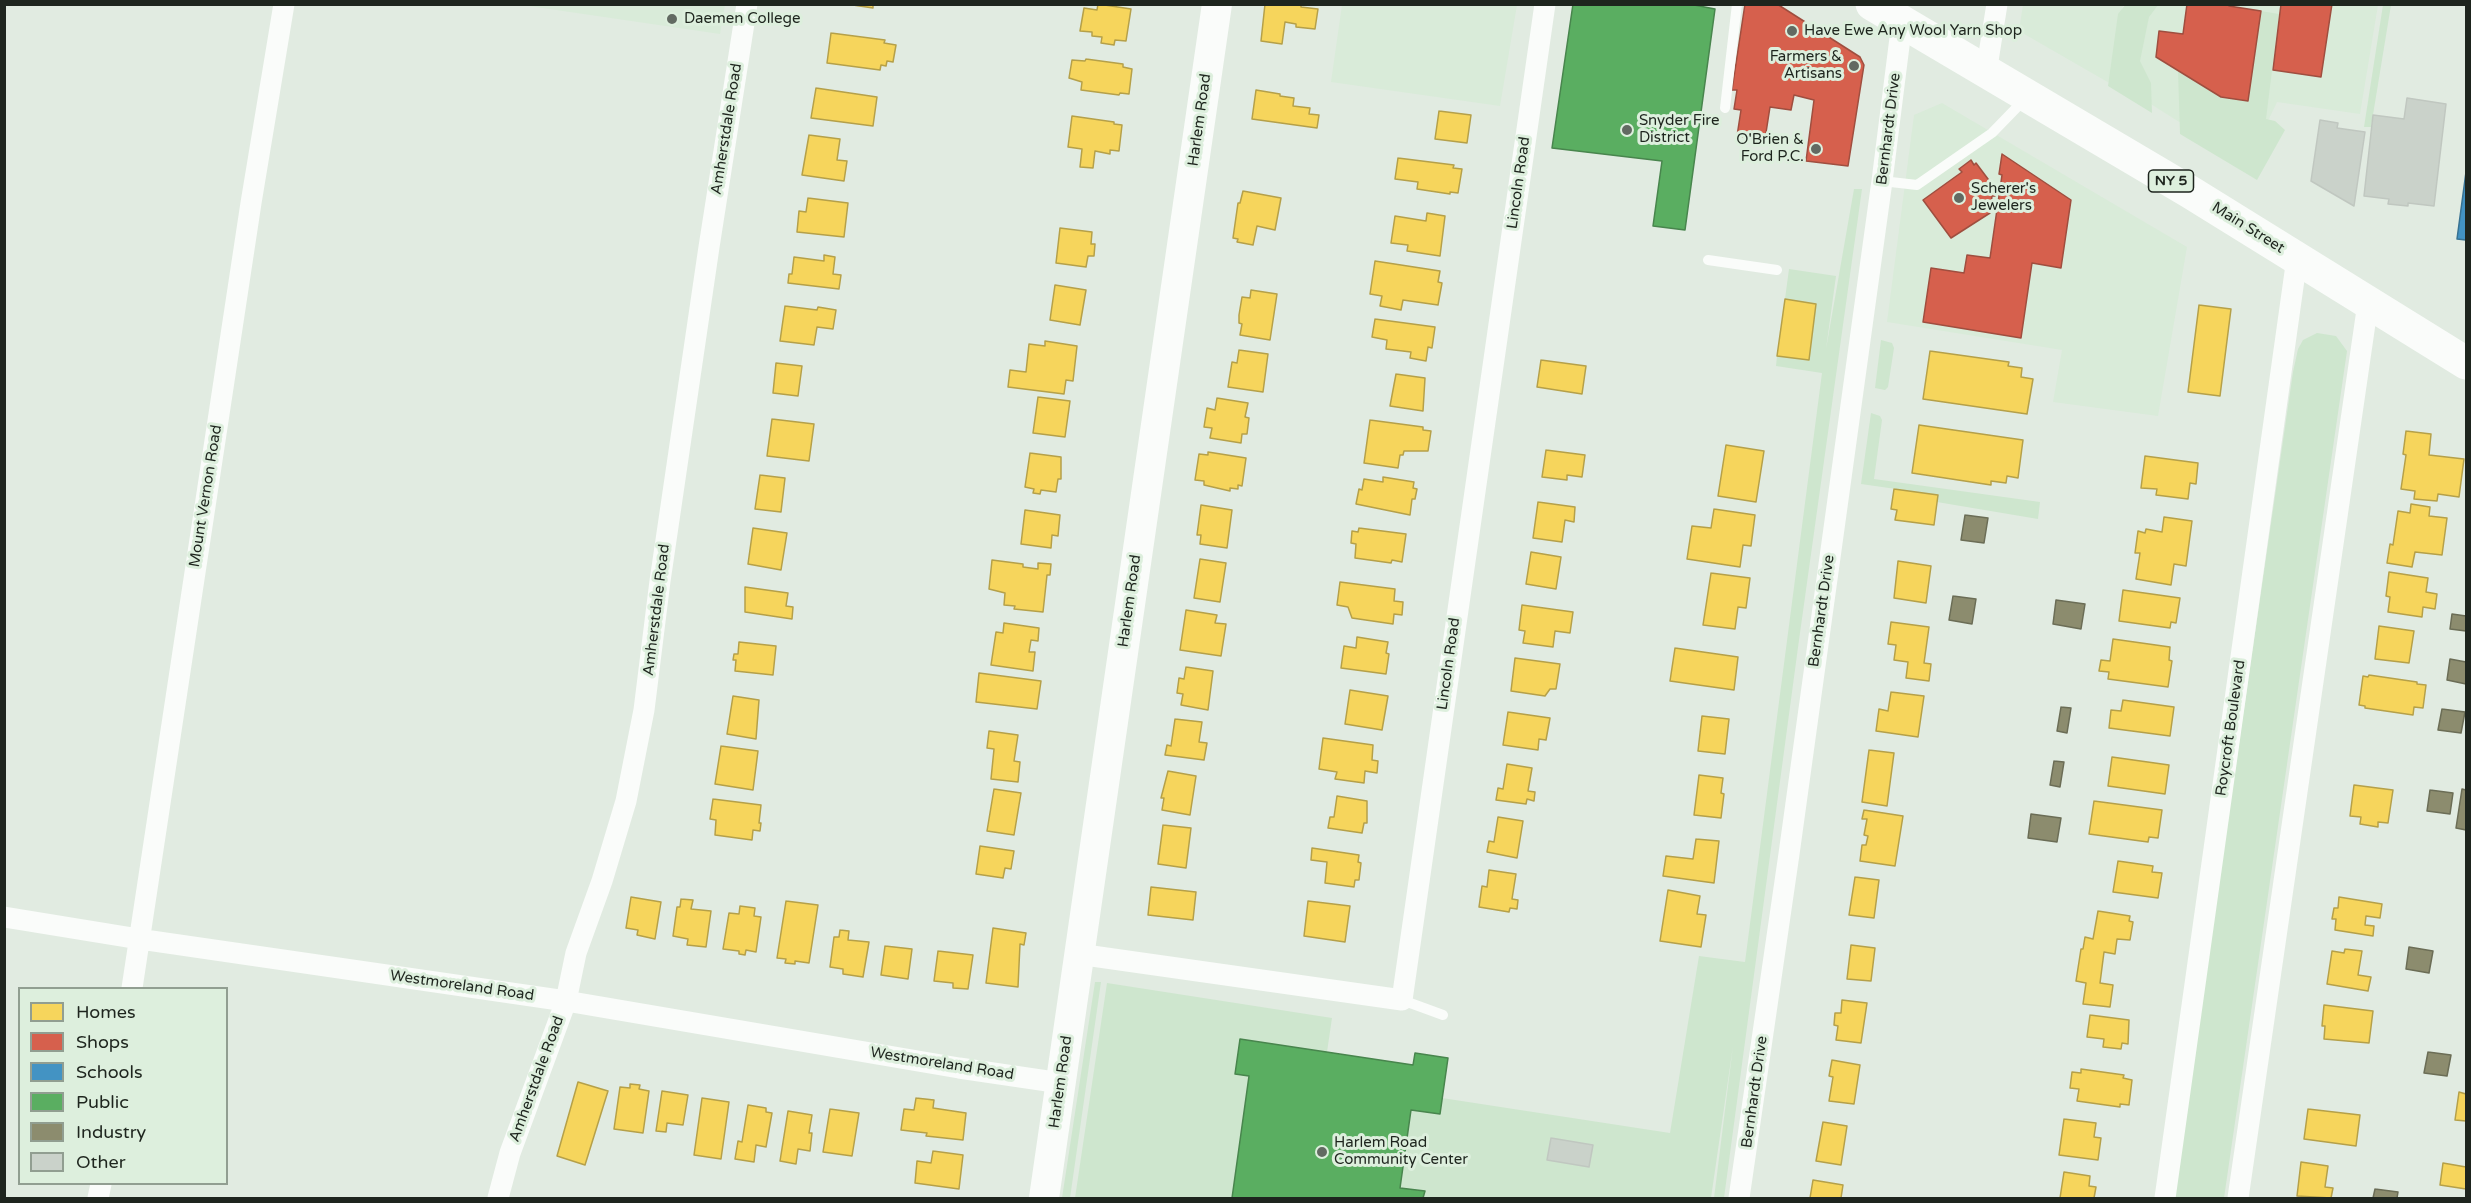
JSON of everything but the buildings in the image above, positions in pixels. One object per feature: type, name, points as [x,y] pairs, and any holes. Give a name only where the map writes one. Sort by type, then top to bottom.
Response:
[{"type":"main road","name":"Harlem Road","points":[[1044,1198],[1217,4]]},
{"type":"main road","name":"Main Street","points":[[1872,4],[2297,258],[2466,363]]},
{"type":"street","name":"Mount Vernon Road","points":[[132,987],[251,204],[284,4]]},
{"type":"street","name":"Amherstdale Road","points":[[498,1198],[510,1153],[566,1001],[576,953],[602,881],[626,801],[644,710],[709,247],[747,4]]},
{"type":"street","name":"Lincoln Road","points":[[1402,1000],[1545,4]]},
{"type":"street","points":[[1986,73],[1997,4]]},
{"type":"street","name":"Bernhardt Drive","points":[[1739,1198],[1788,866],[1902,22]]},
{"type":"street","name":"Roycroft Boulevard","points":[[2165,1198],[2297,258]]},
{"type":"street","points":[[2238,1198],[2368,303]]},
{"type":"street","name":"Westmoreland Road","points":[[4,917],[139,939],[566,1001],[959,1068],[1061,1083]]},
{"type":"street","points":[[1078,954],[1402,1000]]},
{"type":"lane","points":[[1725,108],[1737,4]]},
{"type":"lane","points":[[1882,180],[1917,185],[1992,134],[2027,97]]},
{"type":"lane","points":[[1708,260],[1777,270]]},
{"type":"lane","points":[[1402,1000],[1443,1015]]},
{"type":"shaded area","name":"Daemen College","points":[[725,4],[720,34],[522,5]]},
{"type":"shaded area","points":[[2126,4],[2158,5],[2149,17],[2140,61],[2151,83],[2152,113],[2108,86],[2118,14]]},
{"type":"shaded area","points":[[1342,5],[1517,5],[1500,106],[1331,82]]},
{"type":"shaded area","points":[[2023,5],[2123,5],[2111,84],[2019,31]]},
{"type":"shaded area","points":[[2135,5],[2378,5],[2360,114],[2277,102],[2247,165],[2124,87]]},
{"type":"shaded area","points":[[2383,5],[2391,5],[2371,127],[2364,127]]},
{"type":"shaded area","points":[[2261,11],[2279,14],[2266,119],[2275,121],[2285,130],[2257,180],[2180,134],[2178,71],[2221,97]]},
{"type":"shaded area","points":[[1942,103],[2187,247],[2158,416],[2053,402],[2062,350],[1887,322],[1914,115]]},
{"type":"shaded area","points":[[1854,189],[1862,189],[1724,1198],[1714,1198],[1733,1046],[1711,1198],[1423,1198],[1424,1191],[1400,1188],[1411,1110],[1440,1114],[1442,1098],[1670,1133],[1699,956],[1745,962],[1822,373],[1776,366],[1777,356],[1809,360],[1816,304],[1785,299],[1789,269],[1836,276],[1826,349]]},
{"type":"shaded area","points":[[2317,333],[2336,336],[2347,351],[2224,1198],[2173,1198],[2293,372],[2298,349],[2303,340]]},
{"type":"shaded area","points":[[1881,340],[1892,343],[1894,348],[1888,387],[1885,390],[1875,388]]},
{"type":"shaded area","points":[[1871,413],[1880,416],[1882,420],[1874,479],[2040,502],[2038,519],[1937,502],[1938,495],[1861,484]]},
{"type":"shaded area","points":[[1095,982],[1101,982],[1070,1198],[1062,1198]]},
{"type":"shaded area","points":[[1107,983],[1332,1018],[1327,1052],[1240,1039],[1236,1074],[1249,1076],[1232,1198],[1075,1198]]},
{"type":"place","name":"Daemen College","points":[[672,19]]},
{"type":"place","name":"Have Ewe Any Wool Yarn Shop","points":[[1792,31]]},
{"type":"place","name":"Farmers & Artisans","points":[[1854,66]]},
{"type":"place","name":"Snyder Fire District","points":[[1627,130]]},
{"type":"place","name":"O'Brien & Ford P.C.","points":[[1816,149]]},
{"type":"place","name":"Scherer's Jewelers","points":[[1959,198]]},
{"type":"place","name":"Harlem Road Community Center","points":[[1322,1152]]}]
